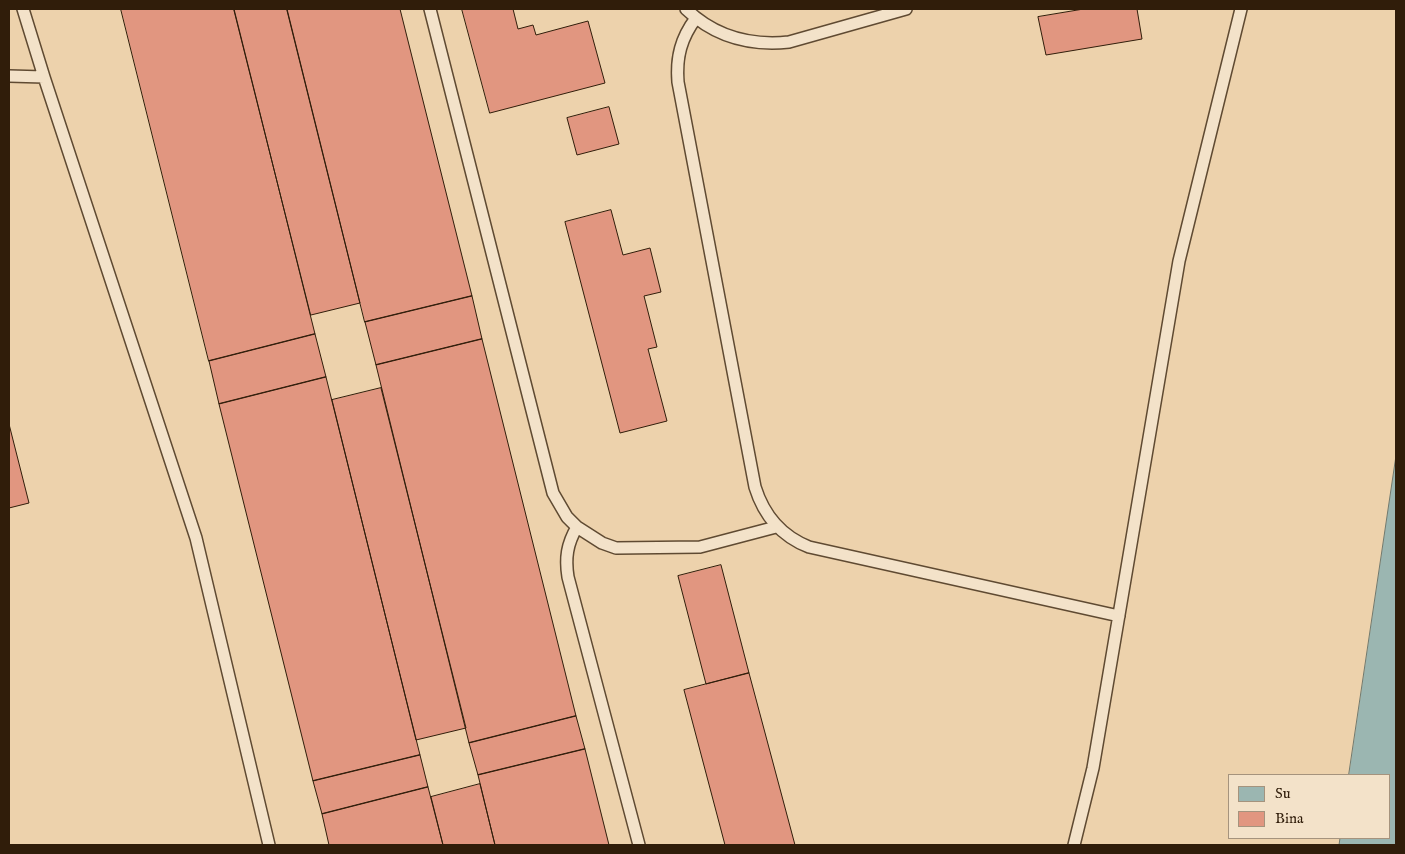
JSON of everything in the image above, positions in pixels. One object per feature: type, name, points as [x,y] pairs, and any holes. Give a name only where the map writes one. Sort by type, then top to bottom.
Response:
[{"type":"lane","points":[[23,9],[196,538],[269,845]]},
{"type":"lane","points":[[430,9],[554,493],[567,517],[577,527],[602,543],[616,548],[700,548],[776,527]]},
{"type":"lane","points":[[686,9],[708,26],[738,39],[770,44],[789,42],[906,9]]},
{"type":"lane","points":[[1074,845],[1093,768],[1179,261],[1241,9]]},
{"type":"lane","points":[[696,18],[682,40],[679,53],[678,82],[755,488],[767,515],[776,527],[797,542],[809,547],[1119,616]]},
{"type":"lane","points":[[9,76],[44,77]]},
{"type":"lane","points":[[577,527],[570,538],[566,551],[568,576],[639,845]]},
{"type":"water","points":[[1396,456],[1396,845],[1339,845],[1340,839],[1390,839],[1390,774],[1349,774]]},
{"type":"building","points":[[121,9],[234,9],[315,334],[209,361]]},
{"type":"building","points":[[234,9],[287,9],[360,303],[311,315]]},
{"type":"building","points":[[287,9],[400,9],[472,296],[365,322]]},
{"type":"building","points":[[462,9],[513,9],[518,29],[533,25],[536,35],[588,21],[605,83],[490,113]]},
{"type":"building","points":[[1084,9],[1137,9],[1142,39],[1046,55],[1038,17]]},
{"type":"building","points":[[609,107],[619,144],[577,155],[567,118]]},
{"type":"building","points":[[611,210],[623,255],[650,248],[661,292],[644,296],[657,347],[648,349],[667,421],[620,433],[565,222]]},
{"type":"building","points":[[472,296],[482,339],[376,365],[365,322]]},
{"type":"building","points":[[315,334],[326,377],[219,404],[209,361]]},
{"type":"building","points":[[482,339],[576,716],[469,743],[376,365]]},
{"type":"building","points":[[326,377],[420,755],[313,781],[219,404]]},
{"type":"building","points":[[381,388],[466,728],[416,740],[332,400]]},
{"type":"building","points":[[9,424],[29,503],[9,508]]},
{"type":"building","points":[[721,565],[749,673],[706,684],[678,576]]},
{"type":"building","points":[[749,673],[795,845],[725,845],[684,690]]},
{"type":"building","points":[[576,716],[585,749],[478,775],[469,743]]},
{"type":"building","points":[[585,749],[609,845],[495,845],[478,775]]},
{"type":"building","points":[[420,755],[428,787],[322,814],[313,781]]},
{"type":"building","points":[[480,784],[495,845],[443,845],[431,797]]},
{"type":"building","points":[[428,787],[443,845],[329,845],[322,814]]}]
